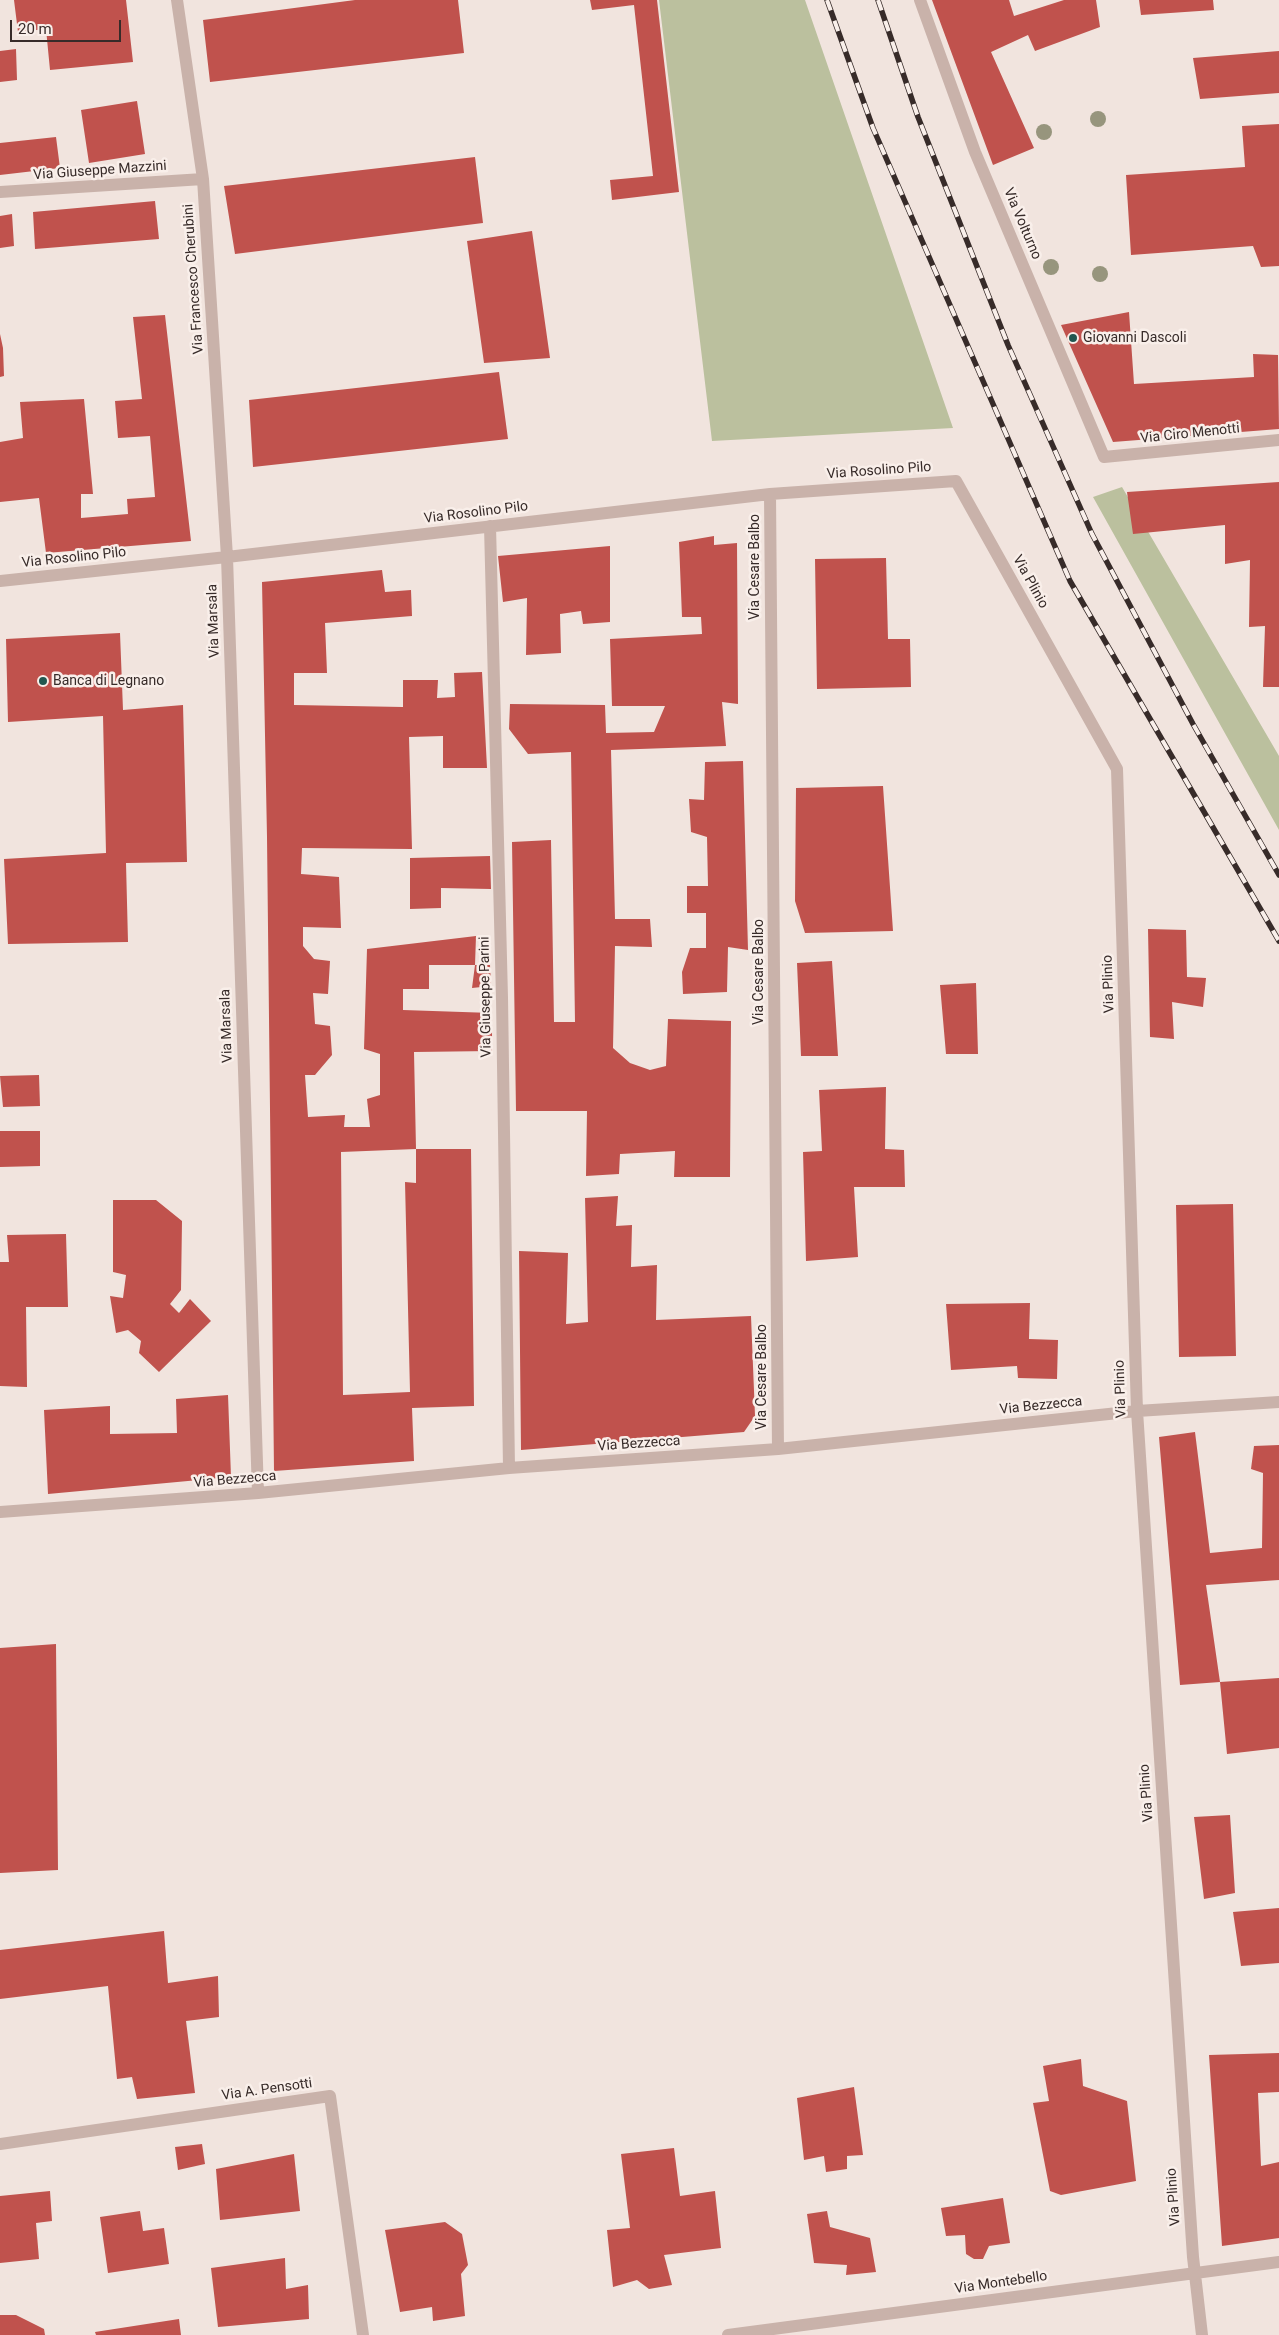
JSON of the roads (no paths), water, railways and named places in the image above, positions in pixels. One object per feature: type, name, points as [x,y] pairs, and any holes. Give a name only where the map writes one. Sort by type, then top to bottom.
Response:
[{"type":"street","name":"Via Francesco Cherubini","points":[[177,0],[203,179],[227,557]]},
{"type":"street","name":"Via Volturno","points":[[920,0],[975,152],[1104,457]]},
{"type":"street","name":"Via Giuseppe Mazzini","points":[[0,192],[203,179]]},
{"type":"street","name":"Via Ciro Menotti","points":[[1104,457],[1279,440]]},
{"type":"street","name":"Via Rosolino Pilo","points":[[0,581],[227,557],[770,494],[956,481]]},
{"type":"street","name":"Via Plinio","points":[[956,481],[1117,769],[1137,1411],[1194,2272],[1202,2335]]},
{"type":"street","name":"Via Cesare Balbo","points":[[770,494],[778,1449]]},
{"type":"street","name":"Via Giuseppe Parini","points":[[490,526],[502,998],[509,1468]]},
{"type":"street","name":"Via Marsala","points":[[227,557],[258,1494]]},
{"type":"street","name":"Via Bezzecca","points":[[0,1512],[258,1494],[509,1468],[778,1449],[1137,1411],[1279,1402]]},
{"type":"street","name":"Via A. Pensotti","points":[[0,2144],[330,2096],[363,2335]]},
{"type":"street","name":"Via Montebello","points":[[728,2335],[1279,2262]]},
{"type":"railway","points":[[827,0],[873,128],[1070,581],[1279,941]]},
{"type":"railway","points":[[878,0],[918,117],[1008,345],[1092,534],[1193,724],[1279,875]]},
{"type":"place","name":"Giovanni Dascoli","points":[[1073,338]]},
{"type":"place","name":"Banca di Legnano","points":[[43,681]]}]
